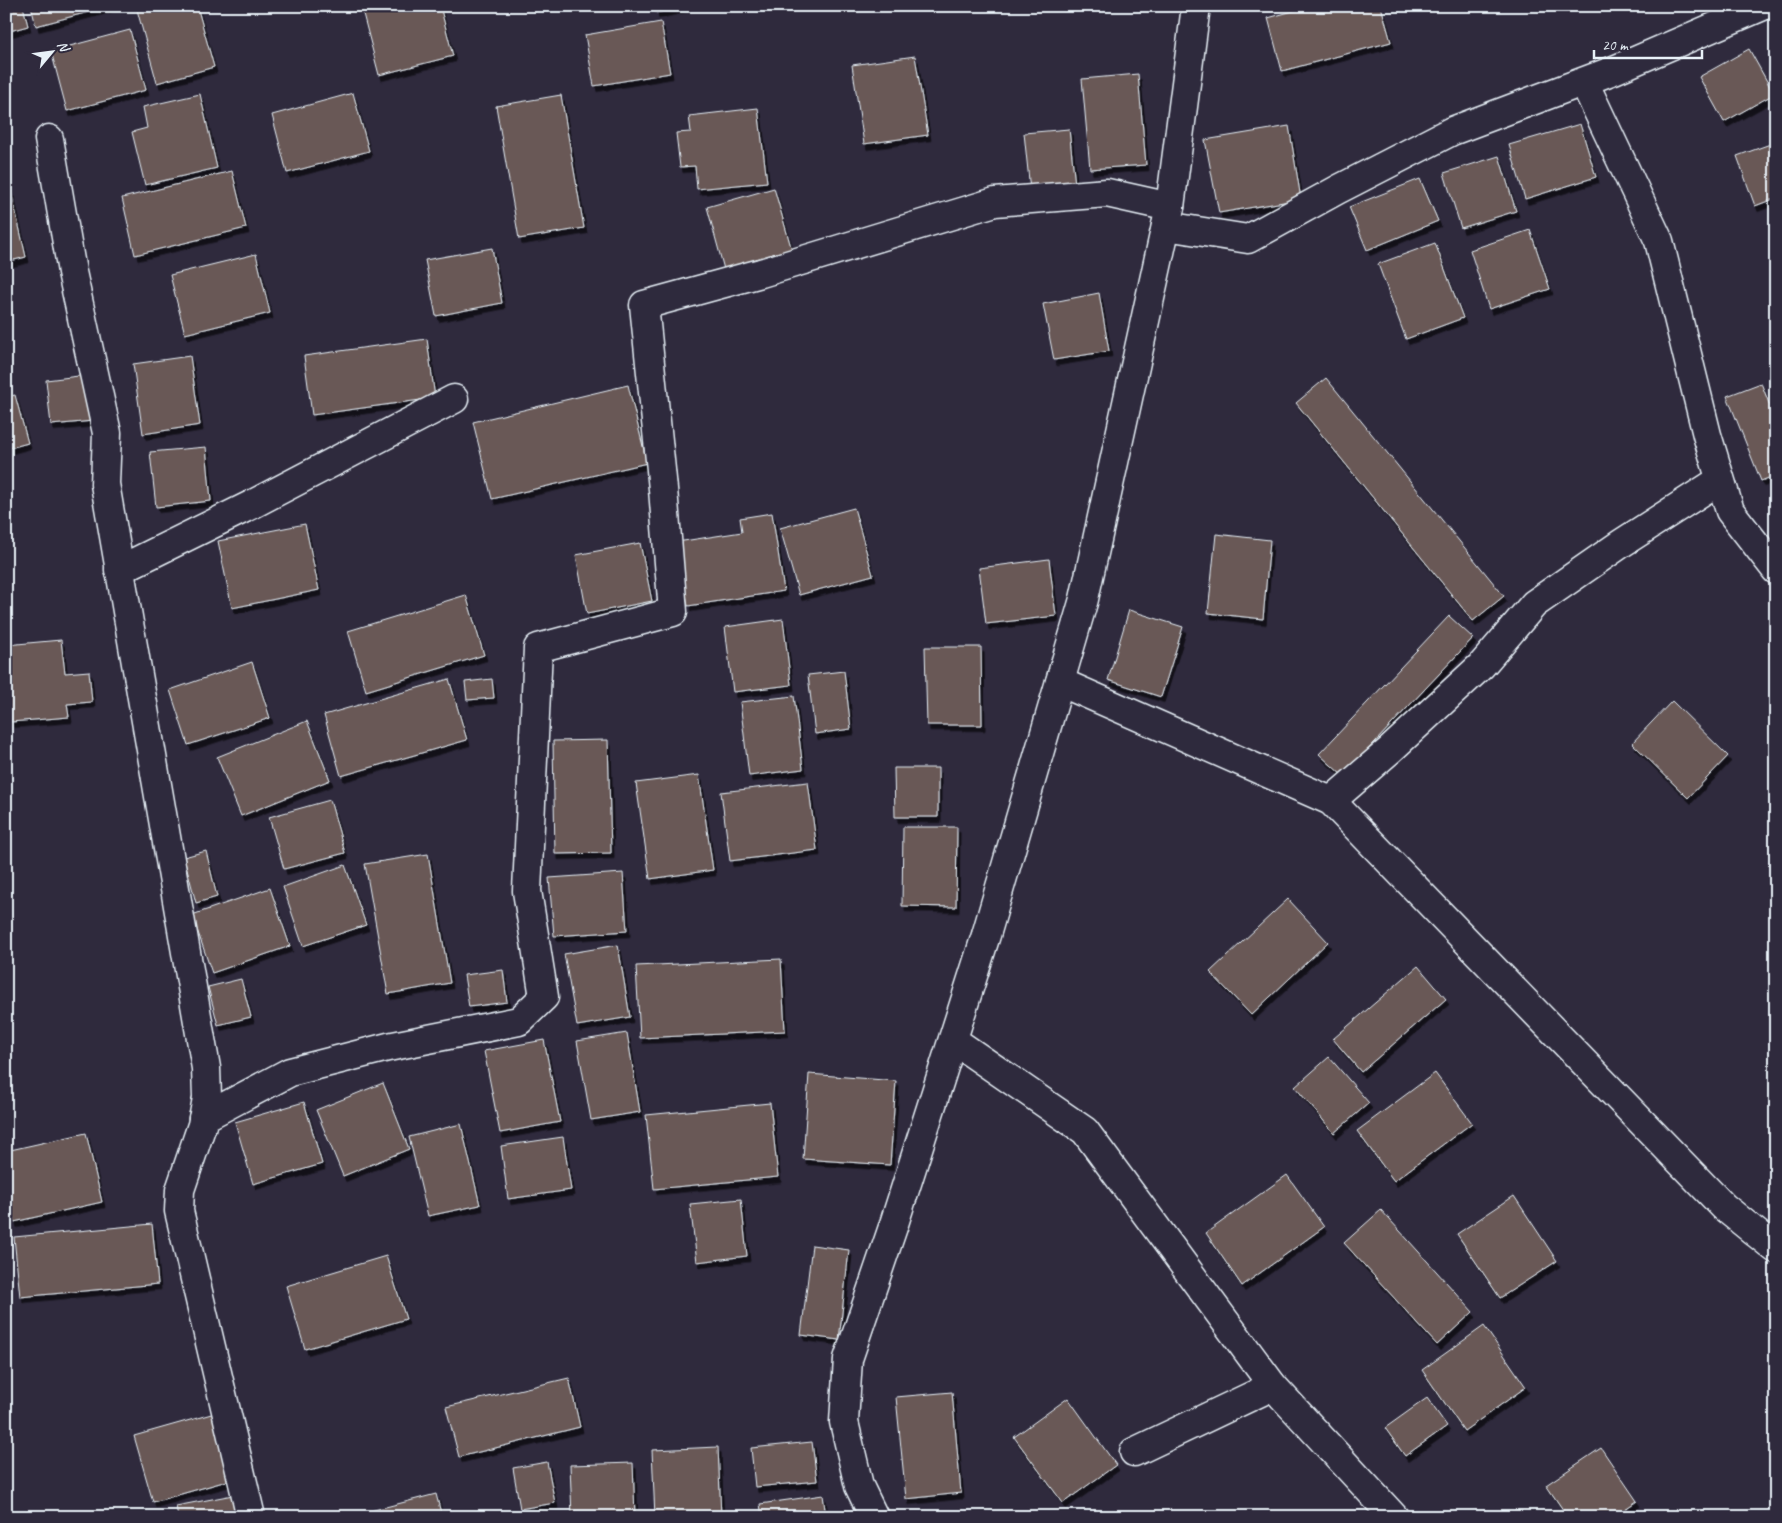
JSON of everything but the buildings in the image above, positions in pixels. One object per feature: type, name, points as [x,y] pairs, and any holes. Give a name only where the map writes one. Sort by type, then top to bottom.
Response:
[{"type":"street","points":[[874,1517],[860,1486],[844,1422],[848,1359],[893,1227],[986,935],[1084,600],[1168,217],[1196,6]]},
{"type":"street","points":[[203,1118],[290,1072],[388,1047],[520,1021],[544,997],[528,891],[538,648],[673,612],[663,489],[644,306],[771,270],[995,202],[1107,193],[1168,217],[1248,239],[1339,189],[1452,131],[1584,82],[1738,12],[1763,6]]},
{"type":"street","points":[[1584,82],[1658,241],[1707,435],[1730,511],[1776,570]]},
{"type":"street","points":[[49,139],[72,272],[107,433],[105,484],[206,1068],[207,1098],[203,1118],[180,1190],[179,1211],[251,1517]]},
{"type":"street","points":[[120,570],[251,505],[454,399]]},
{"type":"street","points":[[1331,801],[1390,750],[1482,665],[1534,604],[1622,543],[1720,480]]},
{"type":"street","points":[[1060,682],[1331,801],[1724,1207],[1776,1249]]},
{"type":"street","points":[[953,1040],[1085,1131],[1273,1386],[1394,1517]]},
{"type":"street","points":[[1134,1452],[1273,1386]]}]
